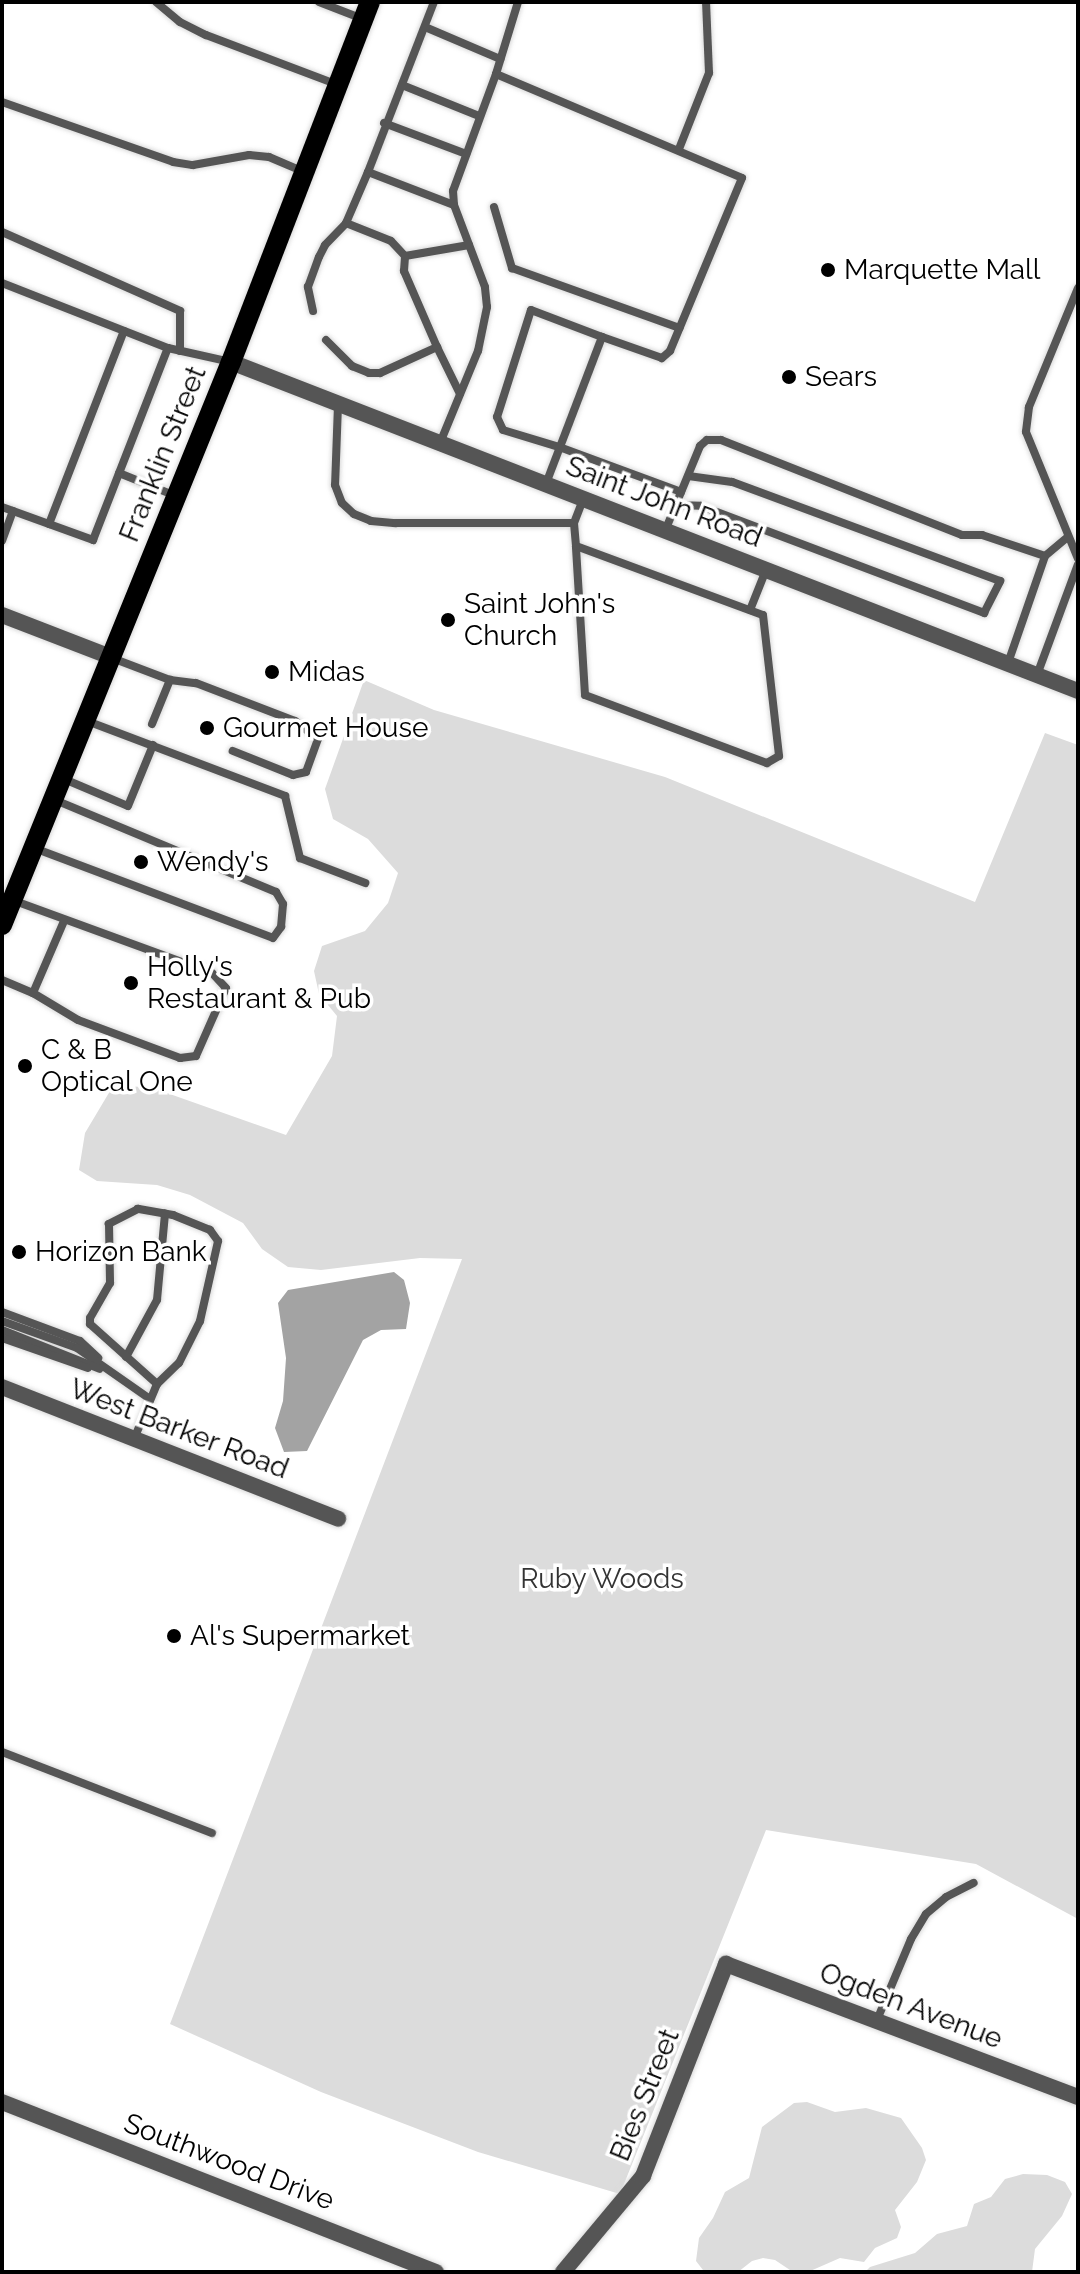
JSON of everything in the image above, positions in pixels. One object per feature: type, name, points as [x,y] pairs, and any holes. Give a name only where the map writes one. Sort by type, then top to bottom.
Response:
[{"type":"main road","name":"Franklin Street","points":[[2,925],[231,362],[367,10]]},
{"type":"street","name":"Saint John Road","points":[[231,362],[1078,691]]},
{"type":"street","points":[[2,615],[111,657]]},
{"type":"street","name":"West Barker Road","points":[[2,1387],[338,1519]]},
{"type":"street","name":"Ogden Avenue","points":[[726,1964],[1078,2097]]},
{"type":"street","name":"Bies Street","points":[[563,2272],[643,2176],[726,1964]]},
{"type":"street","name":"Southwood Drive","points":[[2,2102],[436,2272]]},
{"type":"lane","points":[[156,2],[173,17],[206,35],[338,85]]},
{"type":"lane","points":[[319,2],[367,10]]},
{"type":"lane","points":[[313,311],[308,287],[319,257],[325,245],[346,223],[434,2]]},
{"type":"lane","points":[[440,444],[478,351],[487,307],[485,287],[454,205],[453,191],[496,74],[518,2]]},
{"type":"lane","points":[[679,149],[709,73],[706,2]]},
{"type":"lane","points":[[425,27],[500,59]]},
{"type":"lane","points":[[496,74],[742,178],[670,351],[662,358],[531,310],[497,417],[503,430],[681,492]]},
{"type":"lane","points":[[402,85],[479,116]]},
{"type":"lane","points":[[2,102],[173,162],[203,164],[249,155],[269,157],[304,172]]},
{"type":"lane","points":[[384,123],[466,154]]},
{"type":"lane","points":[[368,172],[454,205]]},
{"type":"lane","points":[[494,207],[512,268],[680,328]]},
{"type":"lane","points":[[346,223],[391,241],[405,256],[404,271],[460,394]]},
{"type":"lane","points":[[2,232],[180,311],[180,351]]},
{"type":"lane","points":[[405,256],[469,245]]},
{"type":"lane","points":[[2,283],[168,348],[231,362]]},
{"type":"lane","points":[[1037,675],[1078,562],[1026,432],[1029,407],[1077,293]]},
{"type":"lane","points":[[49,524],[124,331]]},
{"type":"lane","points":[[545,484],[602,337]]},
{"type":"lane","points":[[326,340],[352,366],[369,373],[380,373],[437,347]]},
{"type":"lane","points":[[2,507],[93,540],[168,348]]},
{"type":"lane","points":[[338,404],[335,485],[342,503],[354,514],[371,521],[396,523],[574,523]]},
{"type":"lane","points":[[665,531],[700,446],[707,440],[721,440],[962,535],[982,535],[1045,556]]},
{"type":"lane","points":[[119,473],[176,496]]},
{"type":"lane","points":[[676,505],[701,506],[984,613],[1000,581],[732,482],[688,476]]},
{"type":"lane","points":[[576,546],[763,615],[779,756],[767,763],[585,695],[574,523],[583,499]]},
{"type":"lane","points":[[2,541],[13,511]]},
{"type":"lane","points":[[1066,534],[1078,535]]},
{"type":"lane","points":[[1008,664],[1045,556],[1066,534]]},
{"type":"lane","points":[[750,610],[766,570]]},
{"type":"lane","points":[[111,657],[170,680],[196,683],[295,721],[318,739],[306,772],[293,775],[233,751]]},
{"type":"lane","points":[[152,724],[170,680]]},
{"type":"lane","points":[[87,720],[285,796],[300,858],[365,883]]},
{"type":"lane","points":[[61,778],[128,806],[153,745]]},
{"type":"lane","points":[[34,848],[273,938],[281,927],[283,904],[276,892],[53,799]]},
{"type":"lane","points":[[2,980],[33,993],[78,1020],[180,1058],[196,1056],[226,988],[212,973],[12,900]]},
{"type":"lane","points":[[33,993],[64,921]]},
{"type":"lane","points":[[134,1440],[157,1384],[179,1363],[200,1321],[218,1241],[210,1230],[165,1213],[138,1209],[109,1224],[110,1283],[90,1318],[90,1324],[157,1384]]},
{"type":"lane","points":[[126,1357],[157,1300],[165,1213]]},
{"type":"lane","points":[[2,1312],[80,1341],[116,1376]]},
{"type":"lane","points":[[2,1321],[77,1348],[150,1399]]},
{"type":"lane","points":[[2,1330],[116,1376]]},
{"type":"lane","points":[[2,1338],[70,1364],[116,1376]]},
{"type":"lane","points":[[2,1752],[212,1833]]},
{"type":"lane","points":[[877,2021],[911,1939],[926,1914],[946,1897],[974,1883]]},
{"type":"green space","name":"Ruby Woods","points":[[364,680],[434,710],[665,777],[975,902],[1045,733],[1078,745],[1078,1919],[976,1864],[766,1830],[620,2194],[478,2152],[321,2092],[170,2024],[462,1259],[420,1258],[321,1270],[288,1267],[262,1249],[243,1223],[190,1195],[157,1185],[97,1181],[79,1170],[85,1133],[113,1086],[150,1087],[286,1135],[332,1056],[337,1016],[319,994],[314,971],[322,946],[365,931],[388,903],[398,873],[368,839],[333,819],[325,789]]},
{"type":"green space","points":[[807,2102],[835,2112],[866,2108],[901,2118],[922,2148],[926,2160],[917,2182],[895,2210],[901,2227],[897,2238],[875,2248],[864,2262],[840,2258],[808,2272],[790,2270],[775,2260],[763,2258],[752,2261],[738,2272],[703,2270],[696,2261],[699,2238],[725,2192],[749,2178],[762,2127],[794,2103]]},
{"type":"green space","points":[[1023,2174],[1047,2175],[1065,2182],[1072,2194],[1062,2216],[1035,2249],[1032,2272],[865,2272],[870,2267],[915,2253],[937,2234],[967,2226],[974,2204],[991,2197],[1005,2179]]},
{"type":"shaded area","points":[[394,1272],[404,1280],[410,1303],[406,1329],[381,1330],[363,1340],[307,1451],[284,1452],[275,1428],[283,1401],[286,1358],[278,1303],[288,1290]]},
{"type":"place","name":"Marquette Mall","points":[[828,270]]},
{"type":"place","name":"Sears","points":[[789,377]]},
{"type":"place","name":"Saint John's Church","points":[[448,620]]},
{"type":"place","name":"Midas","points":[[272,672]]},
{"type":"place","name":"Gourmet House","points":[[207,728]]},
{"type":"place","name":"Wendy's","points":[[141,862]]},
{"type":"place","name":"Holly's Restaurant & Pub","points":[[131,983]]},
{"type":"place","name":"C & B Optical One","points":[[25,1066]]},
{"type":"place","name":"Horizon Bank","points":[[19,1252]]},
{"type":"place","name":"Al's Supermarket","points":[[174,1636]]}]
